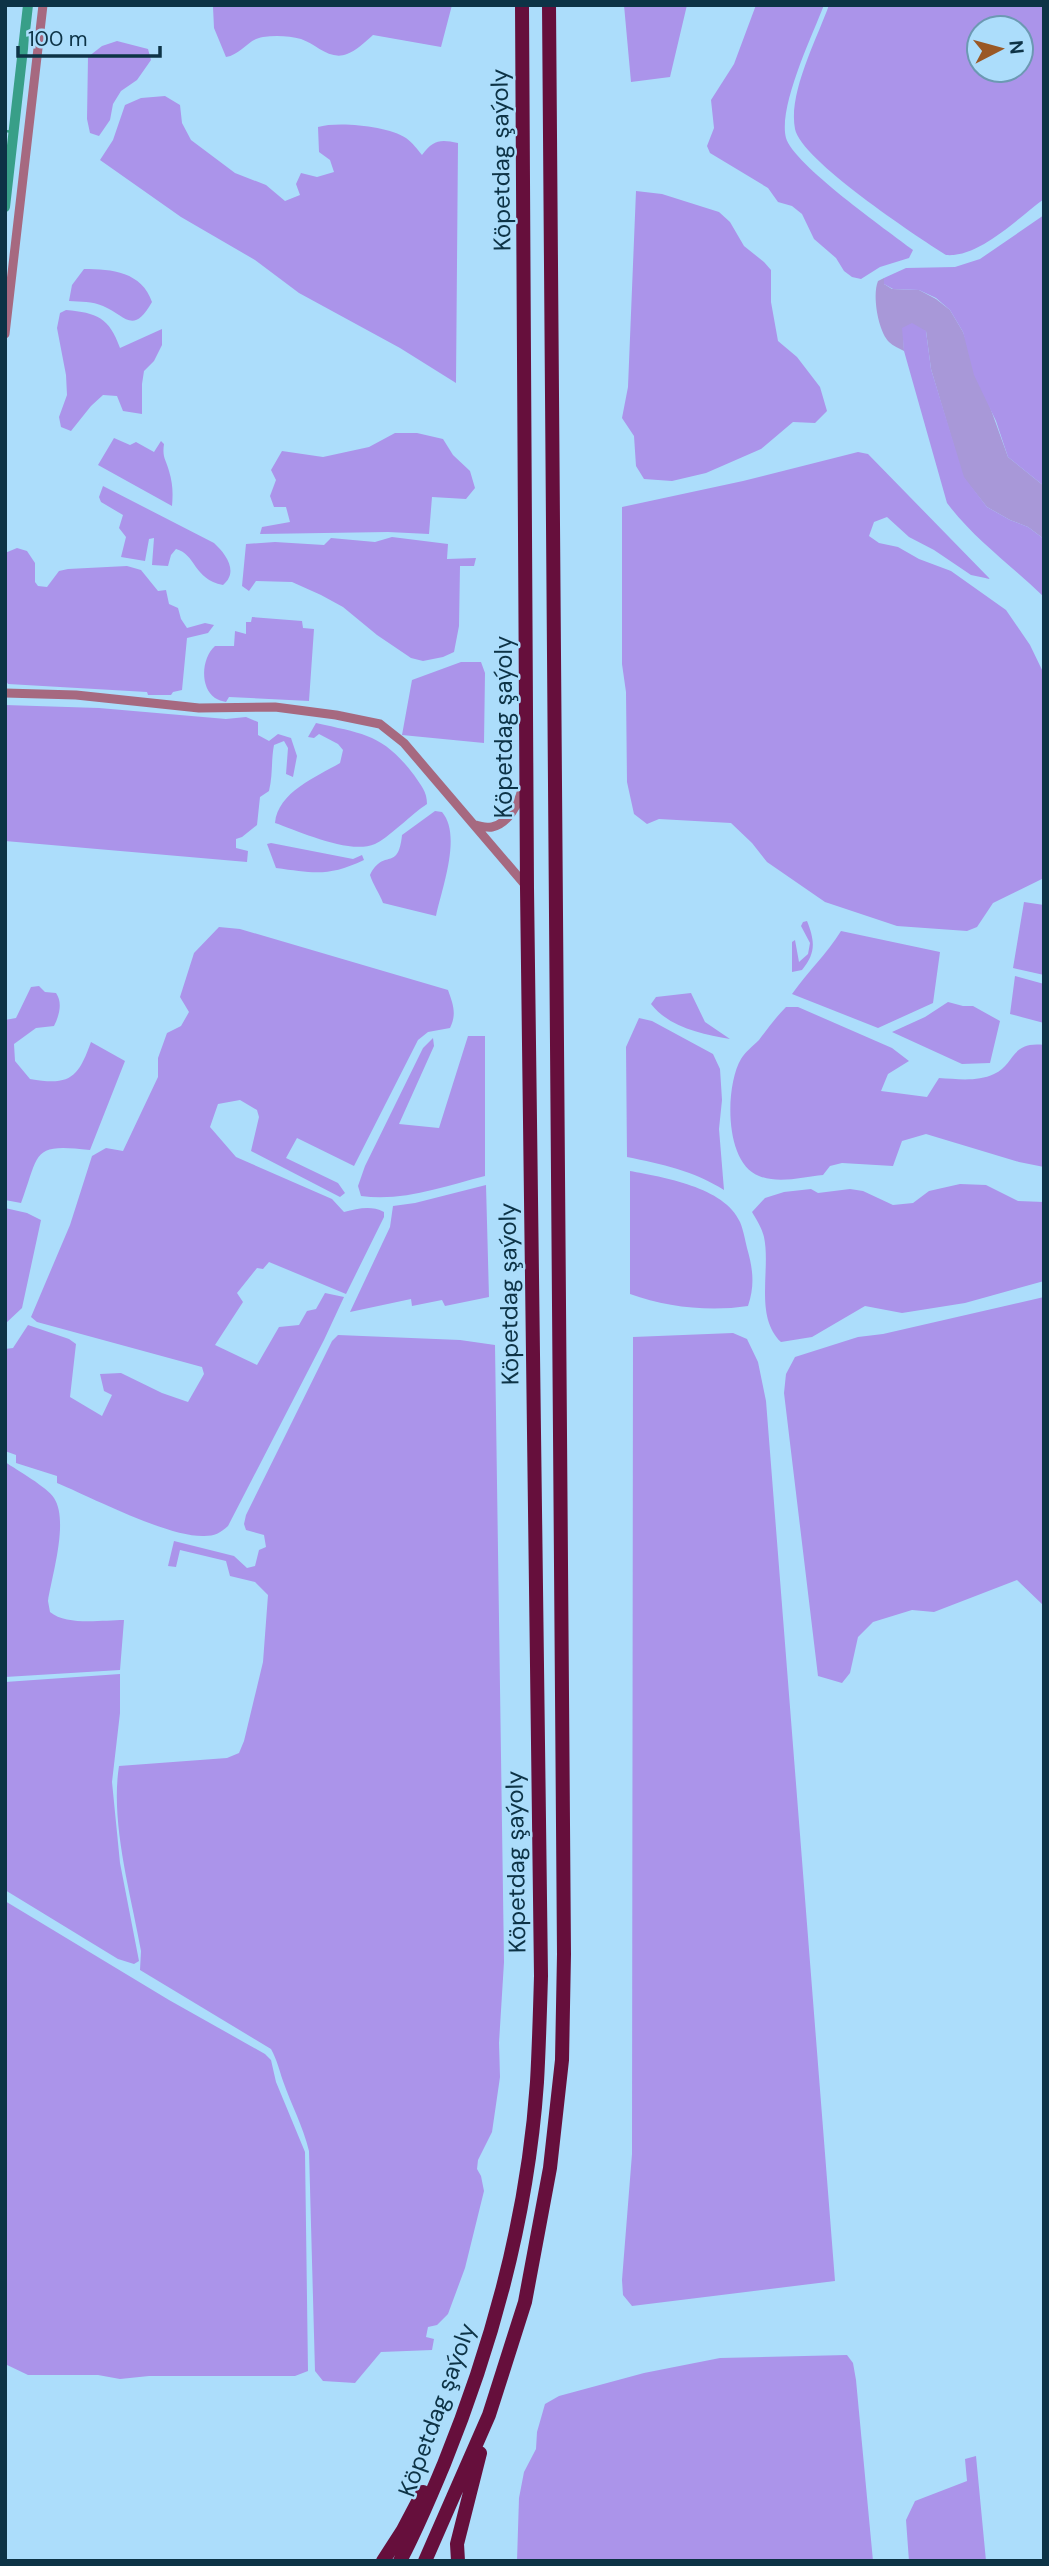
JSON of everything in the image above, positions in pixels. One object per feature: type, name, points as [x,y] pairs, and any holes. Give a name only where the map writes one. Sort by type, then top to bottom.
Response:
[{"type":"main road","name":"Köpetdag şaýoly","points":[[400,2561],[416,2532],[467,2407],[499,2302],[521,2202],[537,2084],[541,1989],[527,888],[522,5]]},
{"type":"main road","name":"Köpetdag şaýoly","points":[[425,2561],[489,2415],[525,2302],[550,2168],[562,2047],[564,1940],[549,5]]},
{"type":"main road","points":[[383,2561],[403,2530],[467,2407]]},
{"type":"main road","points":[[458,2561],[457,2544],[489,2415]]},
{"type":"street","points":[[5,334],[43,5]]},
{"type":"street","points":[[5,692],[76,695],[199,708],[275,707],[380,724],[404,743],[527,888]]},
{"type":"street","points":[[475,825],[492,827],[503,822],[520,797],[527,766]]},
{"type":"shaded area","points":[[452,5],[441,47],[373,35],[350,53],[341,56],[323,51],[301,39],[273,36],[258,38],[226,57],[214,28],[213,7]]},
{"type":"shaded area","points":[[624,5],[687,5],[670,77],[631,82]]},
{"type":"shaded area","points":[[756,5],[824,5],[791,90],[785,125],[786,138],[805,164],[823,180],[913,250],[909,258],[880,267],[861,279],[852,277],[844,271],[836,258],[814,239],[802,214],[792,206],[778,202],[768,188],[710,153],[707,146],[714,128],[711,100],[734,64]]},
{"type":"shaded area","points":[[829,5],[1044,5],[1044,199],[985,244],[959,254],[946,255],[862,196],[802,143],[795,129],[794,115],[800,83]]},
{"type":"shaded area","points":[[117,41],[148,49],[151,60],[137,80],[121,91],[113,104],[110,120],[99,136],[90,133],[87,119],[88,57],[102,46]]},
{"type":"shaded area","points":[[165,96],[180,105],[182,123],[191,140],[235,173],[266,185],[285,201],[300,195],[296,184],[301,173],[317,177],[334,172],[330,160],[319,152],[318,127],[350,125],[387,130],[406,138],[422,155],[437,142],[458,143],[456,383],[400,348],[299,293],[255,260],[181,217],[100,160],[113,140],[125,105],[141,98]]},
{"type":"shaded area","points":[[636,191],[662,194],[719,212],[730,222],[744,246],[771,270],[771,302],[778,341],[797,357],[820,387],[827,411],[815,423],[793,422],[761,449],[706,473],[672,481],[644,479],[636,466],[634,436],[622,418],[628,387]]},
{"type":"shaded area","points":[[1044,215],[1044,486],[1008,457],[996,421],[974,375],[963,332],[950,310],[936,298],[919,290],[893,289],[884,284],[884,278],[906,268],[955,267],[980,259]]},
{"type":"shaded area","points":[[84,269],[125,274],[141,284],[152,302],[134,321],[123,318],[99,304],[69,301],[72,285]]},
{"type":"shaded area","points":[[884,278],[884,284],[892,289],[919,290],[950,310],[963,332],[1008,457],[1044,486],[1044,539],[1028,527],[987,507],[963,477],[931,369],[926,331],[903,328],[904,351],[889,342],[882,330],[877,313],[876,287],[878,281]]},
{"type":"shaded area","points":[[66,310],[100,318],[111,329],[120,348],[162,329],[162,345],[154,361],[144,371],[142,414],[123,411],[117,396],[103,395],[71,431],[61,427],[59,417],[67,395],[57,328],[60,313]]},
{"type":"shaded area","points":[[912,323],[926,331],[931,369],[964,477],[987,507],[1028,527],[1044,539],[1044,597],[981,540],[947,503],[904,351],[902,328]]},
{"type":"shaded area","points":[[395,433],[417,433],[443,439],[453,455],[470,471],[475,488],[466,499],[432,497],[429,534],[260,534],[262,527],[290,522],[286,507],[274,507],[270,496],[276,480],[271,470],[282,451],[323,457],[369,447]]},
{"type":"shaded area","points":[[114,438],[130,445],[136,442],[154,452],[161,441],[164,444],[164,456],[172,485],[172,506],[98,465]]},
{"type":"shaded area","points":[[858,452],[868,454],[990,579],[971,575],[909,537],[887,517],[874,522],[869,536],[879,543],[898,547],[919,559],[951,571],[1006,610],[1030,645],[1044,674],[1044,878],[993,903],[977,927],[967,931],[897,926],[825,902],[767,862],[731,823],[659,819],[647,824],[634,814],[627,782],[626,692],[622,664],[622,507],[743,481]]},
{"type":"shaded area","points":[[103,486],[214,543],[229,563],[228,580],[223,585],[206,578],[188,556],[176,549],[168,566],[152,565],[154,538],[149,539],[145,561],[121,557],[126,537],[119,528],[123,515],[101,502],[99,497]]},
{"type":"shaded area","points":[[392,537],[448,544],[447,559],[476,558],[474,566],[460,566],[459,626],[454,652],[423,661],[411,658],[343,607],[292,582],[256,581],[249,591],[242,586],[246,544],[275,542],[324,545],[331,538],[375,542]]},
{"type":"shaded area","points":[[17,548],[27,551],[35,563],[35,582],[38,586],[47,587],[59,571],[127,566],[141,570],[158,591],[166,590],[169,604],[178,608],[187,628],[205,623],[214,625],[208,633],[187,638],[182,690],[171,695],[148,695],[147,692],[8,684],[5,679],[5,553]]},
{"type":"shaded area","points":[[252,617],[302,621],[303,628],[314,629],[309,701],[229,697],[226,702],[216,699],[210,693],[206,687],[204,672],[207,657],[215,646],[234,646],[235,631],[246,634],[246,622],[251,622]]},
{"type":"shaded area","points":[[461,662],[481,662],[485,673],[484,743],[402,735],[412,680]]},
{"type":"shaded area","points":[[5,705],[99,708],[226,719],[246,717],[258,722],[258,735],[269,741],[278,734],[291,738],[297,756],[293,777],[286,774],[288,748],[284,741],[274,745],[269,791],[260,797],[257,825],[236,839],[236,848],[248,851],[247,862],[5,841]]},
{"type":"shaded area","points":[[316,723],[360,733],[382,743],[403,761],[414,775],[425,792],[427,804],[380,841],[364,847],[324,841],[275,823],[278,812],[291,794],[340,763],[343,750],[338,744],[319,734],[314,738],[308,737]]},
{"type":"shaded area","points":[[435,811],[442,812],[448,822],[450,834],[449,862],[436,916],[383,903],[370,875],[380,862],[394,857],[402,835]]},
{"type":"shaded area","points":[[267,844],[353,859],[362,855],[364,860],[340,869],[321,872],[276,868]]},
{"type":"shaded area","points":[[1024,902],[1044,905],[1044,975],[1013,968]]},
{"type":"shaded area","points":[[807,921],[813,941],[812,952],[802,970],[792,972],[792,942],[795,940],[799,962],[808,954],[810,943],[801,926]]},
{"type":"shaded area","points":[[219,927],[240,929],[448,990],[454,1014],[450,1028],[428,1032],[418,1040],[354,1166],[297,1138],[286,1158],[338,1183],[345,1193],[340,1197],[251,1151],[259,1117],[257,1110],[240,1100],[218,1104],[210,1127],[236,1157],[332,1199],[344,1212],[374,1209],[384,1212],[384,1217],[346,1294],[269,1262],[263,1269],[257,1268],[237,1293],[243,1302],[215,1345],[257,1365],[279,1327],[299,1325],[307,1311],[316,1309],[325,1293],[344,1297],[228,1526],[217,1534],[204,1536],[189,1535],[151,1524],[57,1483],[57,1476],[16,1463],[16,1455],[5,1451],[5,1349],[13,1348],[28,1325],[69,1339],[76,1344],[70,1397],[102,1416],[112,1395],[104,1391],[100,1374],[121,1373],[188,1402],[204,1374],[202,1367],[37,1322],[31,1317],[70,1225],[92,1156],[106,1148],[123,1151],[158,1077],[158,1058],[167,1033],[181,1026],[189,1012],[180,997],[194,953]]},
{"type":"shaded area","points":[[841,931],[940,952],[933,1003],[878,1028],[792,994]]},
{"type":"shaded area","points":[[1015,976],[1044,984],[1044,1023],[1010,1014]]},
{"type":"shaded area","points":[[39,986],[45,992],[56,993],[60,1010],[54,1026],[36,1028],[14,1044],[15,1061],[30,1079],[55,1081],[71,1077],[82,1064],[91,1042],[125,1061],[90,1150],[47,1150],[36,1162],[21,1203],[5,1200],[5,1020],[16,1018],[31,987]]},
{"type":"shaded area","points":[[691,993],[705,1022],[730,1039],[677,1024],[667,1019],[651,1004],[656,997]]},
{"type":"shaded area","points":[[948,1002],[973,1006],[1000,1021],[990,1063],[962,1064],[892,1032],[925,1017]]},
{"type":"shaded area","points":[[786,1007],[798,1007],[892,1048],[909,1061],[888,1074],[881,1091],[927,1097],[939,1078],[987,1077],[1001,1070],[1019,1050],[1033,1045],[1044,1045],[1044,1167],[926,1134],[902,1141],[893,1166],[842,1163],[830,1166],[823,1175],[783,1180],[759,1176],[748,1168],[739,1156],[734,1140],[730,1104],[732,1087],[743,1056]]},
{"type":"shaded area","points":[[639,1018],[652,1021],[713,1054],[720,1069],[722,1100],[719,1129],[724,1190],[689,1173],[627,1157],[626,1047]]},
{"type":"shaded area","points":[[468,1036],[485,1036],[485,1176],[408,1195],[361,1196],[358,1186],[365,1166],[423,1048],[433,1038],[434,1046],[399,1124],[439,1128]]},
{"type":"shaded area","points":[[630,1171],[707,1192],[732,1210],[741,1225],[751,1263],[752,1284],[748,1306],[688,1307],[630,1294]]},
{"type":"shaded area","points":[[960,1184],[986,1185],[1018,1201],[1044,1202],[1044,1281],[965,1303],[902,1313],[865,1306],[812,1337],[781,1342],[768,1319],[765,1292],[766,1250],[764,1237],[752,1212],[765,1198],[784,1192],[811,1189],[818,1193],[850,1189],[863,1191],[893,1205],[913,1203],[929,1191]]},
{"type":"shaded area","points":[[486,1185],[489,1297],[445,1306],[442,1300],[412,1306],[411,1299],[350,1312],[390,1227],[393,1206]]},
{"type":"shaded area","points":[[5,1208],[27,1213],[41,1220],[22,1308],[5,1324]]},
{"type":"shaded area","points":[[1044,1297],[1044,1606],[1017,1580],[934,1612],[912,1610],[873,1622],[858,1637],[850,1673],[842,1683],[818,1676],[784,1393],[786,1374],[795,1357],[858,1337],[883,1334]]},
{"type":"shaded area","points":[[733,1333],[747,1339],[758,1362],[766,1401],[835,2281],[632,2306],[623,2295],[622,2280],[632,2154],[633,1337]]},
{"type":"shaded area","points":[[338,1335],[460,1340],[495,1345],[504,1962],[499,2043],[500,2077],[492,2132],[478,2160],[477,2169],[484,2191],[465,2268],[448,2314],[437,2325],[428,2327],[426,2337],[434,2339],[432,2350],[381,2352],[355,2383],[323,2381],[315,2371],[309,2151],[275,2057],[271,2049],[140,1970],[141,1951],[117,1811],[119,1766],[227,1758],[239,1753],[263,1662],[268,1595],[255,1582],[230,1576],[226,1561],[180,1550],[176,1567],[168,1566],[174,1541],[234,1556],[247,1568],[255,1566],[259,1550],[266,1547],[264,1535],[246,1530],[246,1515],[332,1341]]},
{"type":"shaded area","points":[[5,1462],[45,1489],[54,1498],[58,1508],[60,1534],[48,1601],[50,1612],[75,1621],[124,1620],[120,1670],[5,1677]]},
{"type":"shaded area","points":[[120,1674],[120,1713],[112,1782],[120,1863],[139,1961],[134,1964],[118,1959],[5,1890],[5,1682]]},
{"type":"shaded area","points":[[5,1901],[271,2060],[276,2082],[305,2152],[308,2371],[295,2376],[149,2376],[120,2379],[98,2375],[28,2375],[5,2364]]},
{"type":"shaded area","points":[[847,2355],[853,2363],[856,2380],[873,2561],[517,2561],[519,2498],[524,2472],[536,2449],[537,2432],[545,2404],[559,2396],[644,2373],[720,2358]]},
{"type":"shaded area","points":[[976,2456],[986,2561],[909,2561],[906,2520],[915,2501],[967,2481],[965,2459]]},
{"type":"waterway","points":[[5,207],[28,5]]},
{"type":"waterway","points":[[5,131],[14,132]]}]
